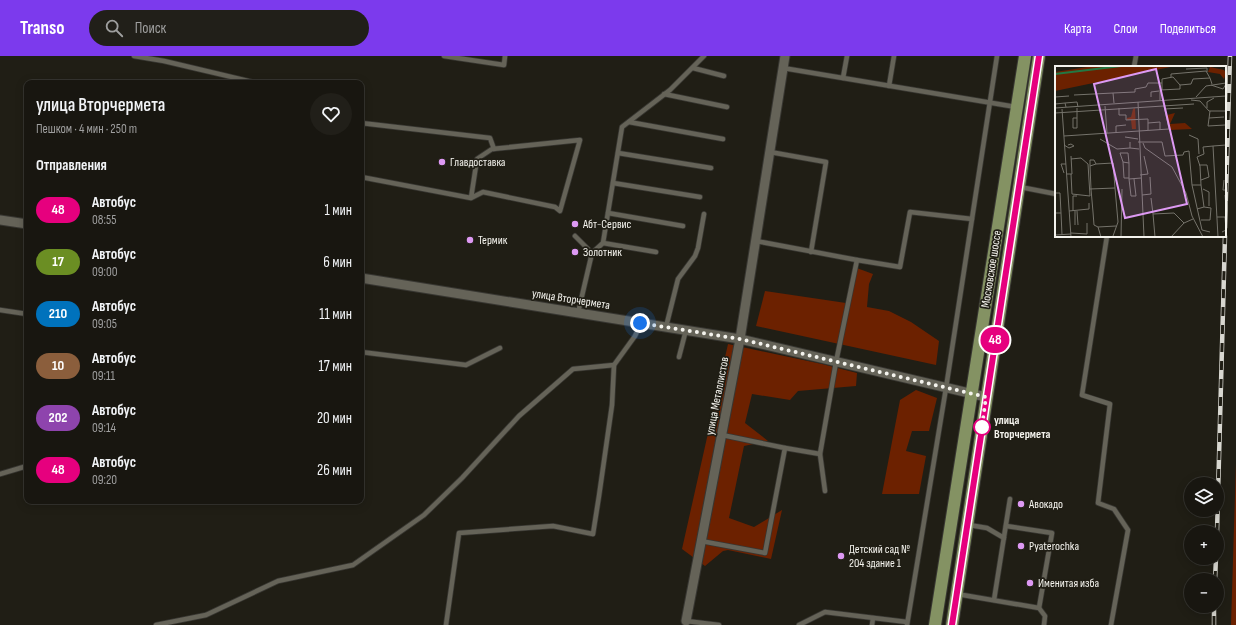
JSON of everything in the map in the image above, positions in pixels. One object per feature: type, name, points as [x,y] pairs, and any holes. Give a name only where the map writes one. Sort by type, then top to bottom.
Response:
[{"type":"main road","name":"Московское шоссе","points":[[935,625],[1025,56]]},
{"type":"main road","name":"Московское шоссе","points":[[952,625],[1039,56]]},
{"type":"street","name":"улица Металлистов","points":[[686,621],[740,339],[785,56]]},
{"type":"street","points":[[0,220],[24,224]]},
{"type":"street","name":"улица Вторчермета","points":[[364,278],[740,339],[986,397]]},
{"type":"lane","points":[[134,56],[164,61],[244,80]]},
{"type":"lane","points":[[444,56],[504,65],[505,56]]},
{"type":"lane","points":[[578,313],[592,253],[603,242],[622,127],[664,94],[704,56]]},
{"type":"lane","points":[[843,78],[847,56]]},
{"type":"lane","points":[[889,86],[894,56]]},
{"type":"lane","points":[[799,625],[825,612],[907,624],[946,388],[997,56]]},
{"type":"lane","points":[[1134,66],[1136,56]]},
{"type":"lane","points":[[693,68],[724,76]]},
{"type":"lane","points":[[783,68],[1017,108]]},
{"type":"lane","points":[[664,94],[727,107]]},
{"type":"lane","points":[[629,122],[723,139]]},
{"type":"lane","points":[[364,123],[490,138],[494,149]]},
{"type":"lane","points":[[364,178],[471,198],[483,192],[555,207],[560,211],[580,140],[494,149],[477,159],[471,198]]},
{"type":"lane","points":[[770,152],[826,162],[811,252]]},
{"type":"lane","points":[[618,153],[711,168]]},
{"type":"lane","points":[[613,183],[700,197]]},
{"type":"lane","points":[[1019,186],[1055,194]]},
{"type":"lane","points":[[756,241],[900,267],[910,212],[972,219]]},
{"type":"lane","points":[[608,213],[683,226]]},
{"type":"lane","points":[[666,327],[678,280],[698,248],[704,214]]},
{"type":"lane","points":[[575,236],[592,253]]},
{"type":"lane","points":[[1107,237],[1082,395],[1110,404],[1098,503],[1114,509],[1128,530],[1110,625]]},
{"type":"lane","points":[[603,242],[656,252]]},
{"type":"lane","points":[[825,491],[820,454],[836,362],[857,260]]},
{"type":"lane","points":[[0,310],[24,314]]},
{"type":"lane","points":[[446,625],[459,533],[553,526],[593,534],[612,405],[614,365],[635,336],[640,323]]},
{"type":"lane","points":[[679,357],[686,330]]},
{"type":"lane","points":[[364,352],[466,365],[500,348]]},
{"type":"lane","points":[[156,625],[206,615],[278,581],[353,565],[424,515],[462,478],[519,416],[573,369],[614,365]]},
{"type":"lane","points":[[722,435],[820,454]]},
{"type":"lane","points":[[702,541],[765,553],[785,448]]},
{"type":"lane","points":[[0,474],[24,467]]},
{"type":"lane","points":[[994,600],[1010,499]]},
{"type":"lane","points":[[967,524],[987,528],[1004,538]]},
{"type":"lane","points":[[1006,526],[1052,533],[1039,608]]},
{"type":"lane","points":[[956,594],[1039,608],[1045,616],[1044,625]]},
{"type":"lane","points":[[872,625],[873,618]]},
{"type":"lane","points":[[686,621],[719,625]]},
{"type":"shaded area","points":[[854,267],[873,274],[869,284],[867,307],[889,311],[911,322],[939,341],[936,365],[756,326],[765,291],[846,303]]},
{"type":"shaded area","points":[[728,344],[857,373],[856,386],[798,391],[790,400],[752,394],[745,423],[768,441],[744,446],[729,518],[754,527],[782,510],[771,559],[728,550],[723,551],[705,566],[682,549]]},
{"type":"shaded area","points":[[916,390],[937,398],[929,431],[912,431],[906,451],[926,456],[919,494],[882,494],[900,400]]},
{"type":"shaded area","points":[[1236,463],[1236,625],[1231,625]]},
{"type":"railway","points":[[1226,194],[1230,56]]},
{"type":"railway","points":[[1217,525],[1225,237]]},
{"type":"railway","points":[[1215,573],[1216,565]]},
{"type":"railway","points":[[1214,613],[1214,625]]},
{"type":"bus line","name":"48","points":[[952,625],[1039,56]]},
{"type":"place","name":"Главдоставка","points":[[442,162]]},
{"type":"place","name":"Абт-Сервис","points":[[575,224]]},
{"type":"place","name":"Термик","points":[[470,240]]},
{"type":"place","name":"Золотник","points":[[575,252]]},
{"type":"place","name":"улица Вторчермета","points":[[982,427]]},
{"type":"place","name":"Авокадо","points":[[1021,504]]},
{"type":"place","name":"Pyaterochka","points":[[1021,546]]},
{"type":"place","name":"Детский сад № 204 здание 1","points":[[841,556]]},
{"type":"place","name":"Именитая изба","points":[[1030,583]]},
{"type":"route","points":[[640,323],[740,339],[986,397],[982,427]]}]
